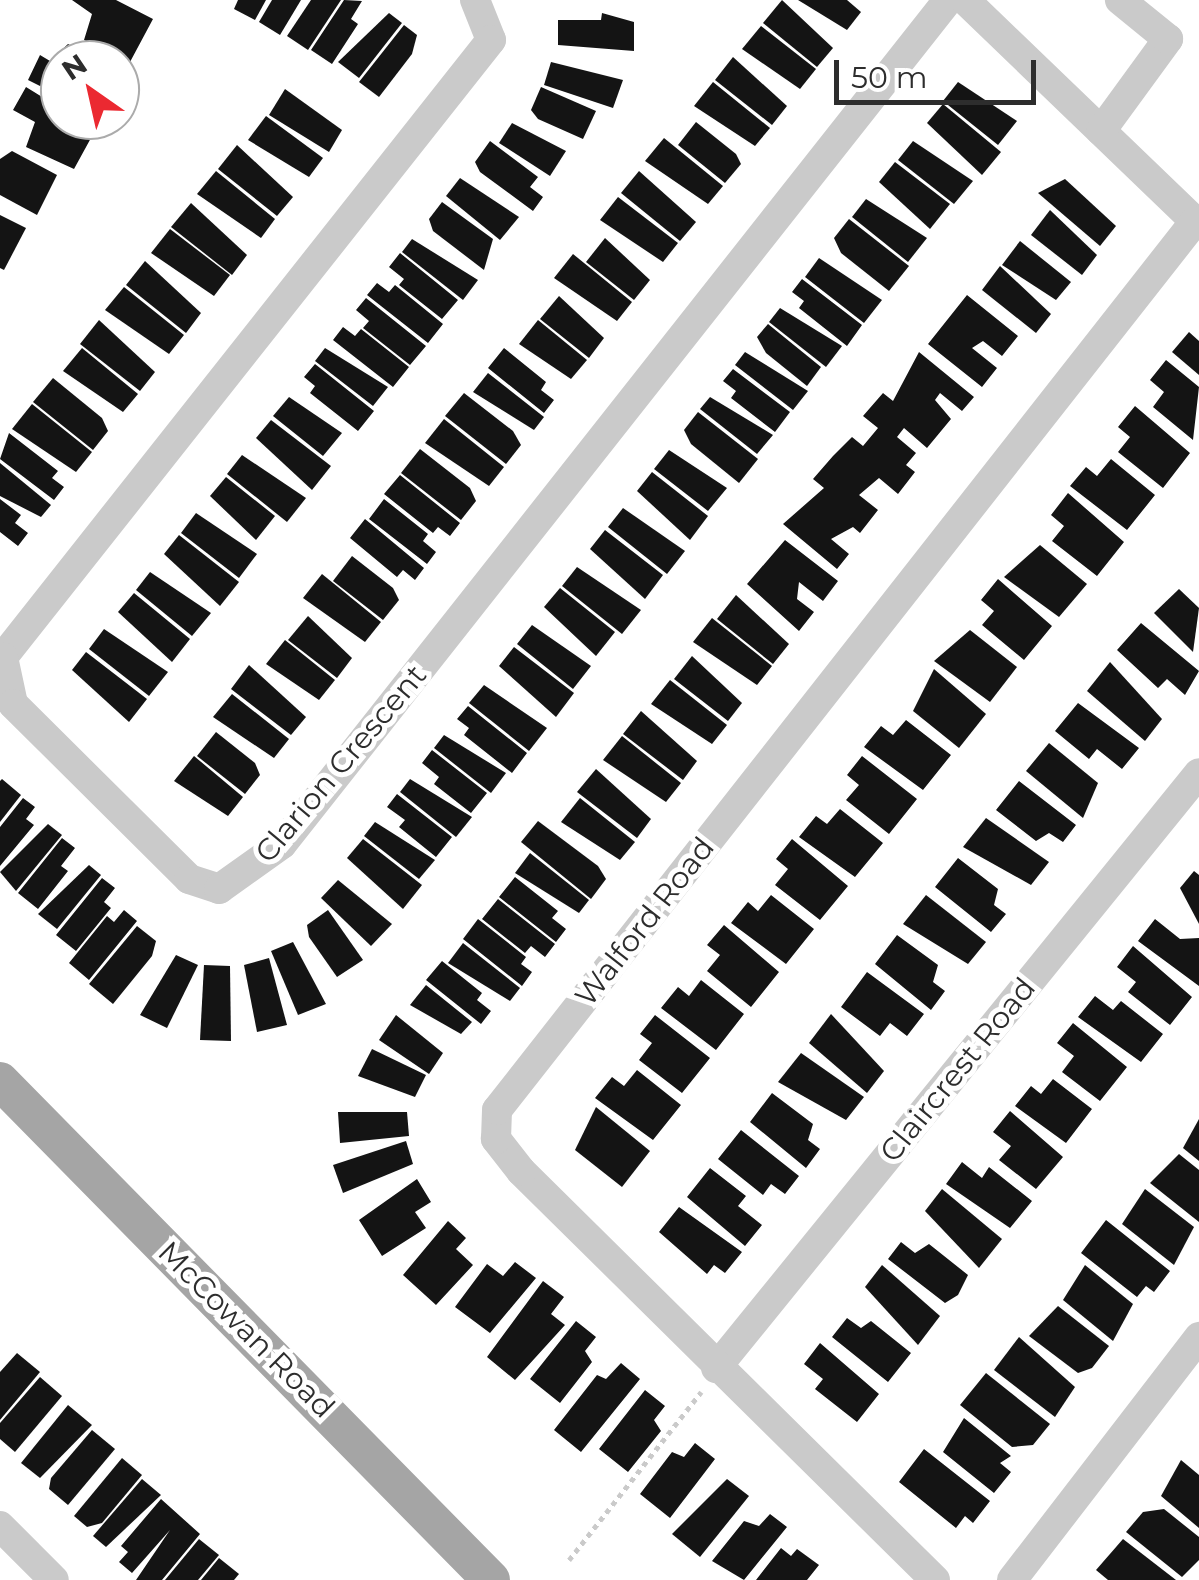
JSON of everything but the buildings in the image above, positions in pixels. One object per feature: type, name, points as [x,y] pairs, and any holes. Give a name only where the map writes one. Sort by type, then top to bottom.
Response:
[{"type":"main road","name":"McCowan Road","points":[[0,1081],[490,1580]]},
{"type":"street","name":"Clarion Crescent","points":[[475,0],[491,40],[3,658],[13,704],[189,879],[219,889],[282,844],[948,0]]},
{"type":"street","points":[[965,0],[1197,223]]},
{"type":"street","points":[[1101,131],[1168,39],[1120,0]]},
{"type":"street","name":"Walford Road","points":[[934,1580],[521,1171],[496,1139],[497,1110],[1197,223]]},
{"type":"street","name":"Claircrest Road","points":[[716,1368],[1199,773]]},
{"type":"street","points":[[1012,1580],[1199,1337]]},
{"type":"street","points":[[0,1526],[54,1580]]},
{"type":"path","points":[[568,1560],[716,1368]]}]
